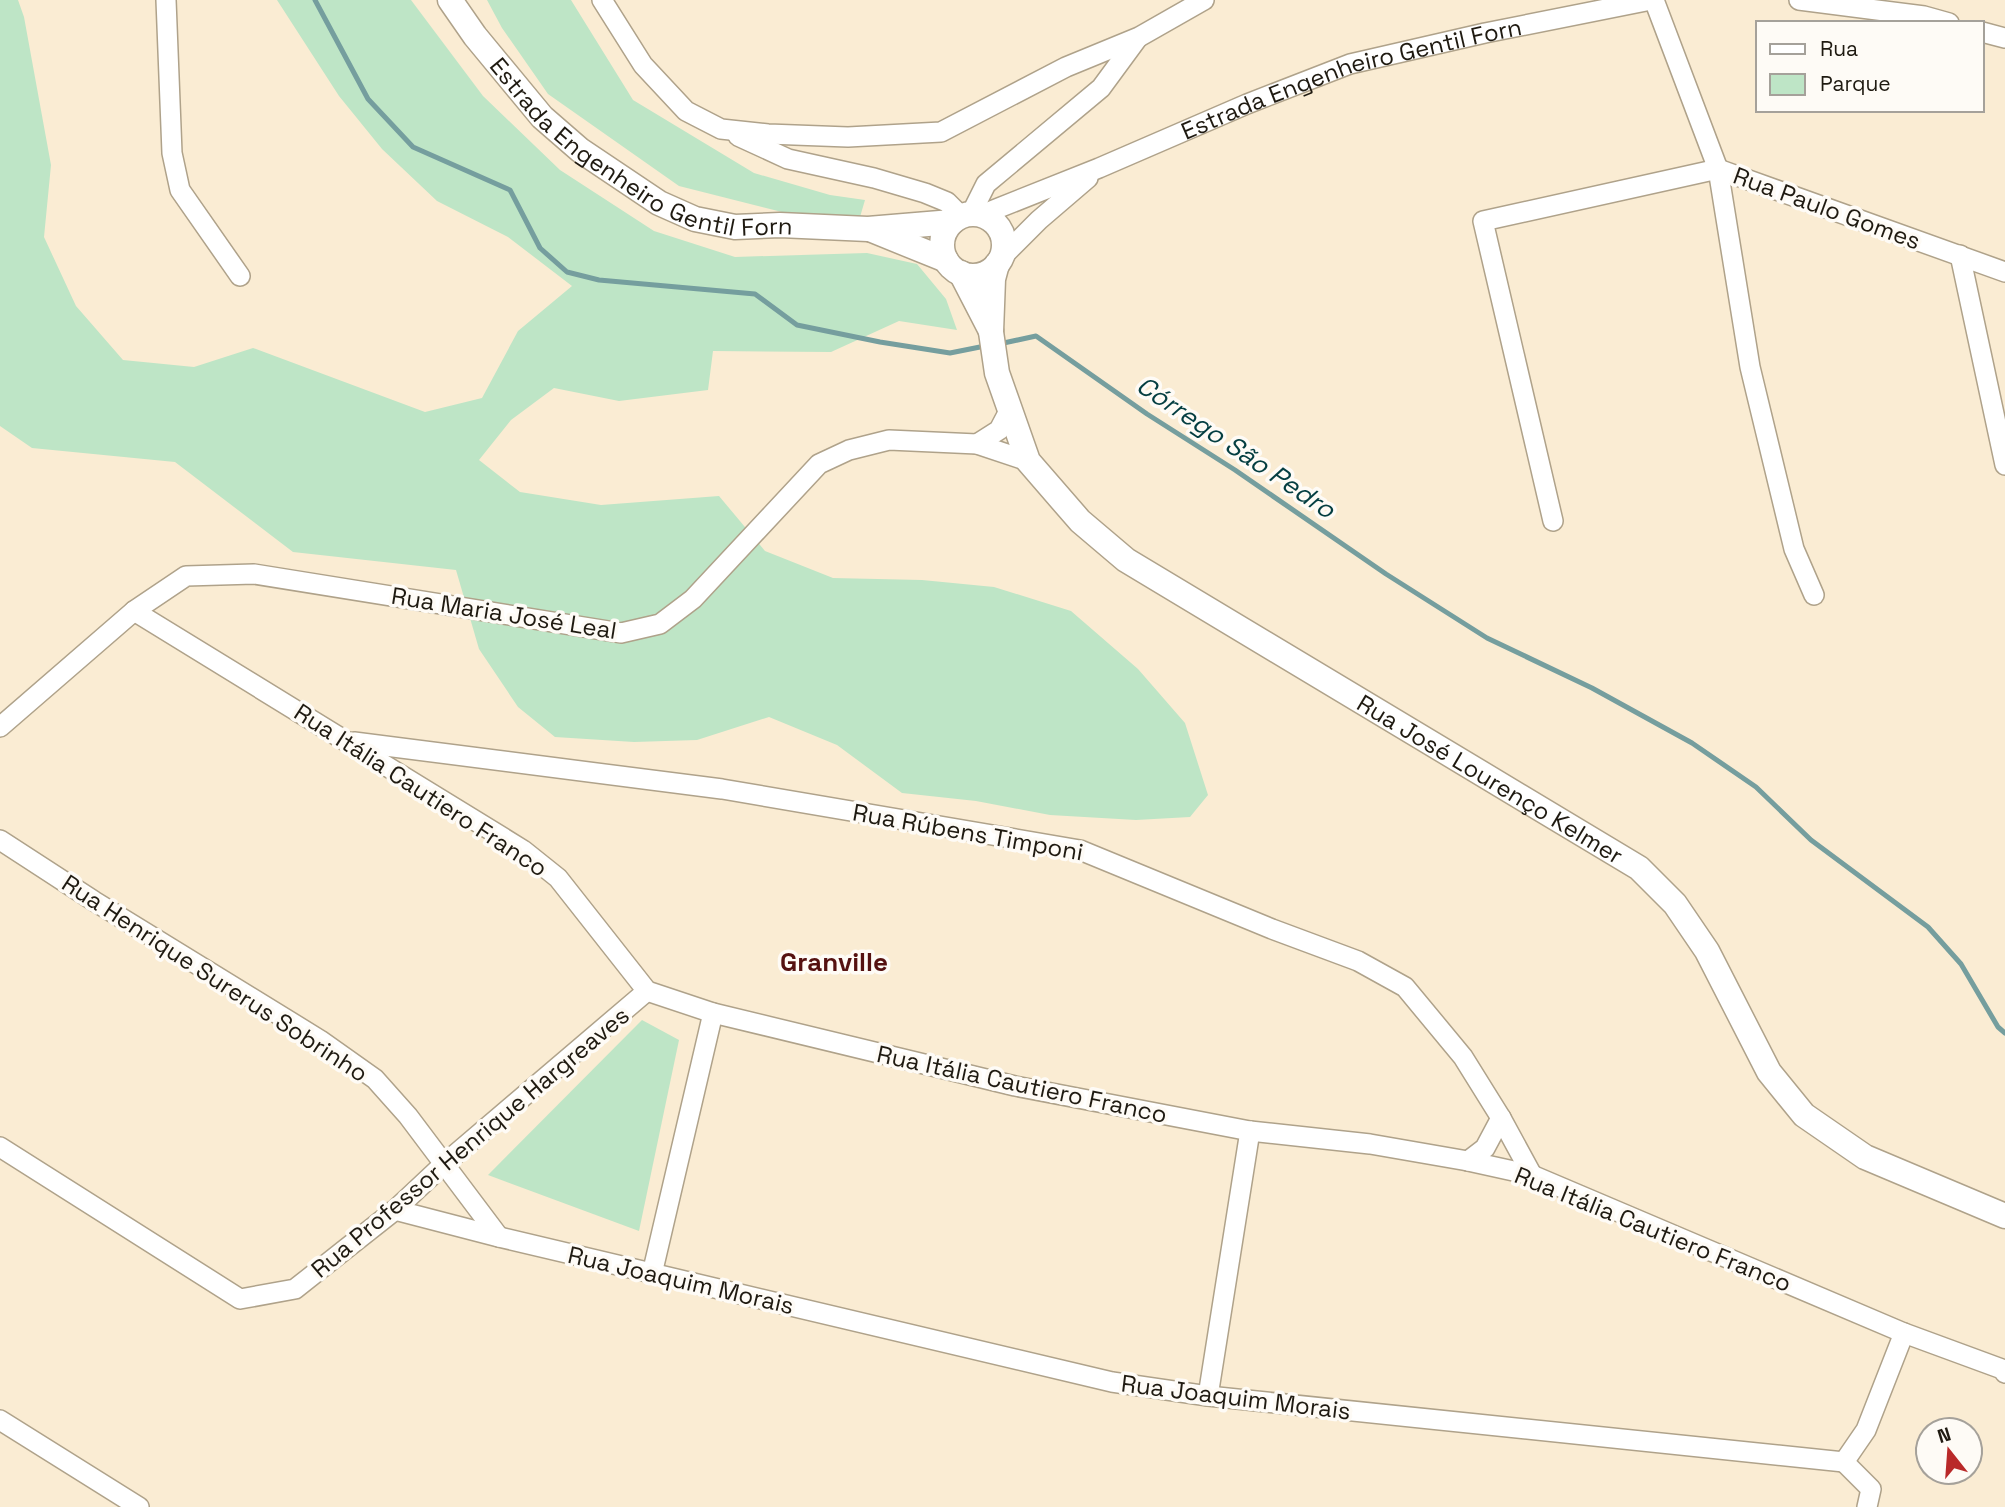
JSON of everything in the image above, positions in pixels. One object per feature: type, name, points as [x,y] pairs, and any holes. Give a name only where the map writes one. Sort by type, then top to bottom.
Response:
[{"type":"main road","name":"Estrada Engenheiro Gentil Forn","points":[[450,0],[475,36],[542,117],[580,150],[659,203],[695,219],[735,227],[780,225],[868,229],[966,217]]},
{"type":"main road","points":[[966,217],[991,219],[1003,237],[1004,247],[999,261],[981,274],[971,275],[954,267],[942,250],[946,230],[966,217]]},
{"type":"main road","name":"Estrada Engenheiro Gentil Forn","points":[[868,229],[954,267]]},
{"type":"main road","name":"Rua José Lourenço Kelmer","points":[[999,261],[993,279],[991,333],[997,373],[1028,461],[1080,521],[1126,560],[1639,869],[1675,904],[1700,942],[1769,1072],[1804,1115],[1865,1157],[2005,1216]]},
{"type":"main road","name":"Rua José Lourenço Kelmer","points":[[954,267],[991,333]]},
{"type":"street","points":[[166,0],[172,153],[180,190],[240,276]]},
{"type":"street","points":[[602,0],[643,65],[686,111],[788,159],[874,178],[925,193],[947,202],[966,217],[986,184],[1101,89],[1139,37]]},
{"type":"street","points":[[721,129],[848,137],[941,132],[1066,67],[1139,37],[1204,0]]},
{"type":"street","points":[[1652,0],[1718,169],[1750,367],[1794,549],[1814,595]]},
{"type":"street","name":"Estrada Engenheiro Gentil Forn","points":[[966,217],[1099,168],[1247,104],[1350,64],[1485,33],[1652,0]]},
{"type":"street","points":[[1799,0],[1924,16],[1942,21]]},
{"type":"street","points":[[1984,33],[2005,38]]},
{"type":"street","name":"Estrada Engenheiro Gentil Forn","points":[[999,261],[1039,220],[1099,168]]},
{"type":"street","name":"Rua Paulo Gomes","points":[[1553,521],[1483,221],[1718,169],[2005,272]]},
{"type":"street","points":[[1960,256],[2005,465]]},
{"type":"street","points":[[977,444],[999,430],[1010,409]]},
{"type":"street","name":"Rua Maria José Leal","points":[[134,611],[186,576],[254,574],[621,633],[660,624],[693,599],[819,464],[849,450],[889,440],[977,444],[1028,461]]},
{"type":"street","points":[[0,727],[134,611]]},
{"type":"street","name":"Rua Itália Cautiero Franco","points":[[134,611],[523,850],[558,878],[647,991],[713,1013],[1015,1086],[1251,1131],[1370,1144],[1532,1175],[1904,1333],[2002,1369],[2005,1373]]},
{"type":"street","name":"Rua Rúbens Timponi","points":[[346,741],[722,789],[1080,850],[1272,929],[1358,961],[1405,987],[1464,1057],[1532,1175]]},
{"type":"street","name":"Rua Henrique Surerus Sobrinho","points":[[0,840],[320,1040],[375,1079],[408,1116],[444,1164]]},
{"type":"street","name":"Rua Professor Henrique Hargreaves","points":[[0,1147],[240,1299],[295,1289],[395,1210],[444,1164],[647,991]]},
{"type":"street","points":[[652,1274],[713,1013]]},
{"type":"street","points":[[1468,1161],[1485,1147],[1501,1118]]},
{"type":"street","points":[[1208,1396],[1251,1131]]},
{"type":"street","points":[[444,1164],[499,1237]]},
{"type":"street","name":"Rua Joaquim Morais","points":[[395,1210],[652,1274],[1112,1382],[1208,1396],[1844,1462]]},
{"type":"street","points":[[1867,1507],[1871,1489],[1844,1462],[1866,1430],[1904,1333]]},
{"type":"street","points":[[0,1420],[139,1507]]},
{"type":"green space","points":[[0,0],[18,0],[24,17],[51,165],[44,237],[76,306],[123,360],[194,367],[253,348],[425,412],[482,398],[518,331],[572,286],[508,237],[437,201],[382,149],[339,96],[277,0],[411,0],[483,96],[560,170],[654,231],[735,257],[867,253],[917,264],[946,299],[957,330],[899,321],[831,352],[713,351],[708,390],[619,401],[554,388],[511,420],[479,460],[520,492],[601,505],[719,496],[765,551],[833,578],[922,580],[994,587],[1071,611],[1138,669],[1185,723],[1208,795],[1190,817],[1136,820],[1050,815],[976,801],[902,793],[837,745],[769,717],[697,740],[634,742],[555,737],[518,707],[479,649],[456,570],[293,552],[175,462],[32,448],[0,426]]},
{"type":"green space","points":[[487,0],[571,0],[633,100],[754,173],[830,195],[865,200],[860,217],[782,212],[679,186],[548,94],[502,28]]},
{"type":"green space","points":[[642,1020],[679,1040],[639,1231],[488,1175]]},
{"type":"waterway","name":"Córrego São Pedro","points":[[315,0],[368,99],[413,147],[510,190],[540,248],[567,272],[599,280],[755,294],[797,325],[880,342],[950,353],[985,346]]},
{"type":"waterway","name":"Córrego São Pedro","points":[[999,344],[1036,336],[1147,414],[1235,470],[1386,574],[1487,638],[1592,688],[1692,743],[1756,787],[1811,840],[1928,927],[1961,964],[1998,1027],[2005,1033]]},
{"type":"district","name":"Granville","points":[[834,962]]}]
